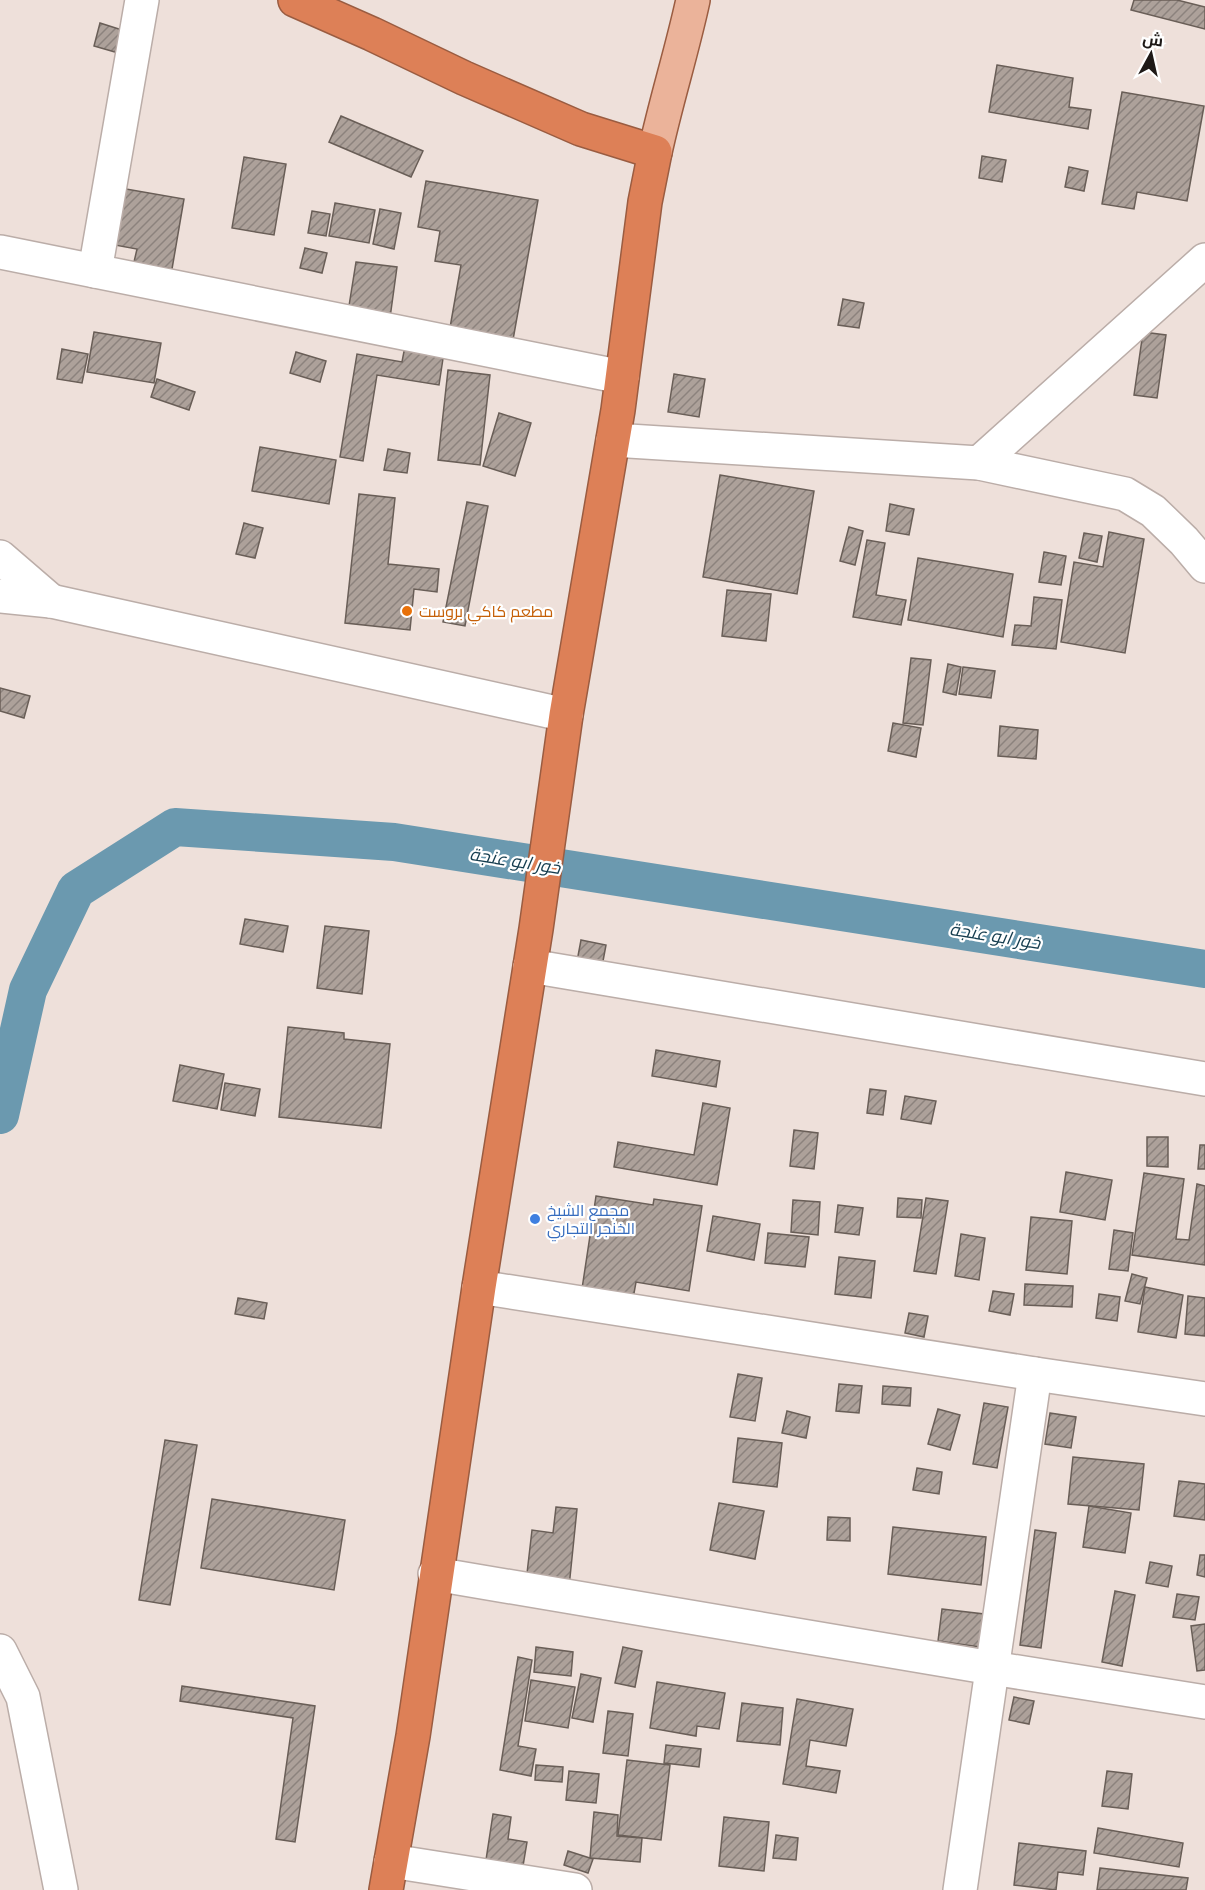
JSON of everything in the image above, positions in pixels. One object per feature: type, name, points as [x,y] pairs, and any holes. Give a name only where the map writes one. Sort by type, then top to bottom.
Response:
[{"type":"highway","points":[[295,0],[581,129],[655,152],[645,202],[613,440],[566,715],[536,929],[478,1287],[413,1736],[389,1876]]},
{"type":"main road","points":[[655,152],[693,0]]},
{"type":"street","points":[[95,272],[142,0]]},
{"type":"street","points":[[0,252],[622,377]]},
{"type":"street","points":[[979,463],[1205,260]]},
{"type":"street","points":[[613,440],[979,463],[1125,494],[1153,511],[1184,541],[1205,566]]},
{"type":"street","points":[[0,557],[51,601]]},
{"type":"street","points":[[0,596],[51,601],[566,715]]},
{"type":"street","points":[[530,966],[1205,1079]]},
{"type":"street","points":[[478,1287],[1205,1399]]},
{"type":"street","points":[[960,1890],[1035,1374]]},
{"type":"street","points":[[435,1574],[1205,1702]]},
{"type":"street","points":[[0,1652],[23,1697],[61,1890]]},
{"type":"street","points":[[389,1876],[575,1890]]},
{"type":"building","points":[[1134,0],[1177,0],[1205,7],[1205,29],[1131,10]]},
{"type":"building","points":[[100,23],[122,30],[115,52],[94,46]]},
{"type":"building","points":[[997,65],[1073,78],[1069,107],[1091,110],[1088,129],[989,112]]},
{"type":"building","points":[[1122,92],[1204,106],[1187,201],[1137,192],[1134,209],[1102,204]]},
{"type":"building","points":[[341,116],[423,151],[411,177],[329,142]]},
{"type":"building","points":[[982,156],[1006,160],[1002,182],[979,178]]},
{"type":"building","points":[[244,157],[286,164],[274,235],[232,228]]},
{"type":"building","points":[[1069,167],[1088,171],[1084,191],[1065,187]]},
{"type":"building","points":[[426,181],[538,200],[511,351],[448,339],[461,265],[435,261],[440,231],[418,227]]},
{"type":"building","points":[[103,185],[184,199],[172,269],[134,262],[137,249],[93,241]]},
{"type":"building","points":[[335,203],[375,210],[369,243],[329,236]]},
{"type":"building","points":[[380,209],[401,213],[394,249],[373,244]]},
{"type":"building","points":[[312,211],[330,214],[326,236],[308,233]]},
{"type":"building","points":[[305,248],[327,253],[322,273],[300,268]]},
{"type":"building","points":[[356,262],[397,267],[390,318],[348,312]]},
{"type":"building","points":[[843,299],[864,303],[859,328],[838,325]]},
{"type":"building","points":[[94,332],[161,343],[154,383],[87,372]]},
{"type":"building","points":[[1143,332],[1166,335],[1157,398],[1134,395]]},
{"type":"building","points":[[405,346],[444,352],[439,385],[377,375],[363,461],[340,457],[357,354],[402,362]]},
{"type":"building","points":[[62,349],[88,354],[82,383],[57,379]]},
{"type":"building","points":[[296,352],[326,361],[320,382],[290,373]]},
{"type":"building","points":[[448,370],[490,375],[480,465],[438,460]]},
{"type":"building","points":[[674,374],[705,379],[699,417],[668,412]]},
{"type":"building","points":[[157,379],[195,392],[189,410],[151,397]]},
{"type":"building","points":[[499,413],[531,423],[515,476],[483,466]]},
{"type":"building","points":[[260,447],[336,460],[329,504],[252,491]]},
{"type":"building","points":[[388,449],[410,453],[407,473],[384,470]]},
{"type":"building","points":[[720,475],[814,491],[797,594],[703,577]]},
{"type":"building","points":[[359,494],[395,498],[388,564],[439,569],[437,592],[414,589],[410,630],[345,623]]},
{"type":"building","points":[[467,502],[488,506],[465,626],[443,622]]},
{"type":"building","points":[[890,504],[914,509],[909,535],[886,531]]},
{"type":"building","points":[[244,523],[263,528],[255,558],[236,554]]},
{"type":"building","points":[[849,527],[863,531],[855,565],[840,561]]},
{"type":"building","points":[[1109,532],[1144,539],[1125,653],[1061,642],[1074,562],[1103,567]]},
{"type":"building","points":[[1084,533],[1102,536],[1097,562],[1079,558]]},
{"type":"building","points":[[867,540],[885,543],[876,595],[906,600],[901,625],[853,617]]},
{"type":"building","points":[[1044,552],[1066,556],[1061,585],[1039,582]]},
{"type":"building","points":[[918,558],[1013,574],[1003,637],[908,620]]},
{"type":"building","points":[[727,590],[771,594],[766,641],[722,636]]},
{"type":"building","points":[[1034,597],[1062,600],[1056,649],[1012,645],[1015,625],[1031,626]]},
{"type":"building","points":[[911,658],[931,660],[923,725],[903,723]]},
{"type":"building","points":[[948,664],[961,667],[956,695],[943,692]]},
{"type":"building","points":[[963,667],[995,671],[991,698],[959,694]]},
{"type":"building","points":[[0,688],[30,696],[24,718],[0,711]]},
{"type":"building","points":[[893,723],[921,728],[916,757],[888,751]]},
{"type":"building","points":[[1000,726],[1038,730],[1036,759],[998,756]]},
{"type":"building","points":[[245,919],[288,926],[283,952],[240,944]]},
{"type":"building","points":[[325,926],[369,931],[362,994],[317,988]]},
{"type":"building","points":[[581,940],[606,945],[600,977],[575,972]]},
{"type":"building","points":[[288,1027],[344,1033],[344,1039],[390,1044],[381,1128],[279,1117]]},
{"type":"building","points":[[656,1050],[720,1061],[716,1087],[652,1076]]},
{"type":"building","points":[[180,1065],[224,1074],[217,1109],[173,1101]]},
{"type":"building","points":[[225,1083],[260,1089],[255,1116],[221,1110]]},
{"type":"building","points":[[870,1089],[886,1091],[883,1115],[867,1113]]},
{"type":"building","points":[[905,1096],[936,1101],[931,1124],[901,1119]]},
{"type":"building","points":[[703,1103],[730,1108],[717,1185],[614,1167],[618,1142],[694,1155]]},
{"type":"building","points":[[794,1130],[818,1133],[814,1169],[790,1166]]},
{"type":"building","points":[[1147,1137],[1168,1137],[1168,1167],[1147,1166]]},
{"type":"building","points":[[1200,1145],[1205,1145],[1205,1169],[1198,1169]]},
{"type":"building","points":[[1066,1172],[1112,1180],[1105,1220],[1060,1212]]},
{"type":"building","points":[[1144,1173],[1184,1179],[1176,1239],[1189,1240],[1197,1184],[1205,1186],[1205,1265],[1132,1255]]},
{"type":"building","points":[[596,1196],[653,1205],[654,1199],[702,1206],[689,1291],[636,1282],[631,1310],[580,1302]]},
{"type":"building","points":[[898,1198],[922,1200],[921,1218],[897,1217]]},
{"type":"building","points":[[926,1198],[948,1201],[936,1274],[914,1271]]},
{"type":"building","points":[[793,1200],[820,1202],[818,1235],[791,1232]]},
{"type":"building","points":[[838,1205],[863,1208],[859,1235],[835,1232]]},
{"type":"building","points":[[713,1216],[760,1224],[754,1260],[707,1251]]},
{"type":"building","points":[[1031,1217],[1072,1221],[1067,1274],[1026,1270]]},
{"type":"building","points":[[1114,1230],[1133,1233],[1128,1271],[1109,1269]]},
{"type":"building","points":[[768,1233],[809,1237],[805,1267],[765,1263]]},
{"type":"building","points":[[961,1234],[985,1238],[979,1280],[955,1276]]},
{"type":"building","points":[[839,1257],[875,1261],[871,1298],[835,1294]]},
{"type":"building","points":[[1132,1274],[1147,1278],[1140,1304],[1125,1301]]},
{"type":"building","points":[[1025,1284],[1073,1286],[1072,1307],[1024,1305]]},
{"type":"building","points":[[1145,1287],[1183,1295],[1176,1338],[1138,1332]]},
{"type":"building","points":[[993,1291],[1014,1294],[1010,1315],[989,1311]]},
{"type":"building","points":[[1099,1294],[1120,1297],[1117,1321],[1096,1318]]},
{"type":"building","points":[[1188,1296],[1205,1298],[1205,1336],[1185,1334]]},
{"type":"building","points":[[238,1298],[267,1303],[264,1319],[235,1314]]},
{"type":"building","points":[[909,1313],[928,1316],[924,1337],[905,1333]]},
{"type":"building","points":[[738,1374],[762,1378],[755,1421],[730,1417]]},
{"type":"building","points":[[839,1384],[862,1386],[859,1413],[836,1411]]},
{"type":"building","points":[[883,1386],[911,1388],[910,1406],[882,1404]]},
{"type":"building","points":[[984,1403],[1008,1407],[997,1468],[973,1464]]},
{"type":"building","points":[[938,1409],[960,1415],[950,1450],[928,1444]]},
{"type":"building","points":[[787,1411],[810,1417],[806,1438],[782,1433]]},
{"type":"building","points":[[1050,1413],[1076,1417],[1071,1448],[1045,1444]]},
{"type":"building","points":[[738,1438],[782,1443],[777,1487],[733,1482]]},
{"type":"building","points":[[165,1440],[197,1445],[170,1605],[139,1600]]},
{"type":"building","points":[[1073,1457],[1144,1464],[1139,1510],[1068,1504]]},
{"type":"building","points":[[917,1468],[942,1472],[939,1494],[913,1490]]},
{"type":"building","points":[[1179,1481],[1205,1484],[1205,1520],[1174,1516]]},
{"type":"building","points":[[212,1499],[345,1520],[334,1590],[201,1568]]},
{"type":"building","points":[[719,1503],[764,1511],[755,1559],[710,1550]]},
{"type":"building","points":[[1089,1506],[1131,1513],[1125,1553],[1083,1547]]},
{"type":"building","points":[[556,1507],[577,1509],[569,1587],[526,1582],[532,1530],[553,1533]]},
{"type":"building","points":[[828,1517],[850,1518],[850,1541],[827,1540]]},
{"type":"building","points":[[893,1527],[986,1537],[981,1585],[888,1574]]},
{"type":"building","points":[[1035,1530],[1056,1533],[1041,1648],[1020,1645]]},
{"type":"building","points":[[1200,1555],[1205,1555],[1205,1577],[1197,1575]]},
{"type":"building","points":[[1150,1562],[1172,1566],[1168,1587],[1146,1583]]},
{"type":"building","points":[[1115,1591],[1135,1595],[1122,1666],[1102,1662]]},
{"type":"building","points":[[1177,1594],[1199,1597],[1195,1620],[1173,1617]]},
{"type":"building","points":[[942,1609],[984,1614],[980,1647],[938,1641]]},
{"type":"building","points":[[1205,1624],[1205,1670],[1197,1671],[1191,1626]]},
{"type":"building","points":[[536,1647],[573,1652],[571,1676],[534,1672]]},
{"type":"building","points":[[623,1647],[642,1651],[635,1687],[615,1683]]},
{"type":"building","points":[[518,1657],[532,1660],[518,1746],[536,1749],[531,1776],[500,1770]]},
{"type":"building","points":[[581,1674],[601,1678],[593,1722],[572,1718]]},
{"type":"building","points":[[531,1680],[575,1687],[568,1728],[525,1721]]},
{"type":"building","points":[[657,1682],[725,1693],[719,1729],[697,1726],[696,1736],[650,1728]]},
{"type":"building","points":[[182,1686],[315,1706],[295,1842],[276,1839],[293,1718],[180,1701]]},
{"type":"building","points":[[1014,1697],[1034,1701],[1029,1724],[1009,1720]]},
{"type":"building","points":[[797,1699],[853,1709],[846,1746],[810,1740],[806,1766],[840,1771],[836,1793],[783,1784]]},
{"type":"building","points":[[742,1703],[783,1708],[780,1745],[737,1741]]},
{"type":"building","points":[[608,1711],[633,1714],[628,1756],[603,1753]]},
{"type":"building","points":[[666,1745],[701,1749],[699,1767],[664,1763]]},
{"type":"building","points":[[627,1760],[670,1765],[661,1840],[618,1835]]},
{"type":"building","points":[[536,1765],[563,1767],[562,1782],[535,1780]]},
{"type":"building","points":[[569,1771],[599,1774],[596,1803],[566,1800]]},
{"type":"building","points":[[1107,1771],[1132,1774],[1128,1809],[1102,1806]]},
{"type":"building","points":[[594,1812],[618,1815],[617,1836],[642,1838],[640,1862],[590,1858]]},
{"type":"building","points":[[493,1814],[511,1817],[508,1839],[527,1842],[523,1866],[486,1860]]},
{"type":"building","points":[[724,1817],[769,1822],[764,1871],[719,1866]]},
{"type":"building","points":[[1098,1828],[1183,1843],[1179,1867],[1094,1853]]},
{"type":"building","points":[[776,1835],[798,1838],[796,1860],[773,1858]]},
{"type":"building","points":[[1019,1843],[1086,1851],[1083,1875],[1058,1872],[1056,1890],[1014,1885]]},
{"type":"building","points":[[568,1851],[593,1859],[588,1873],[564,1865]]},
{"type":"building","points":[[1100,1868],[1188,1878],[1186,1890],[1097,1890]]},
{"type":"waterway","name":"خور ابو عنجة","points":[[0,1115],[28,990],[76,890],[175,827],[394,842],[1205,969]]},
{"type":"place","name":"مطعم كاكي بروست","points":[[407,611]]},
{"type":"place","name":"مجمع الشيخ الخنجر التجاري","points":[[535,1219]]}]
